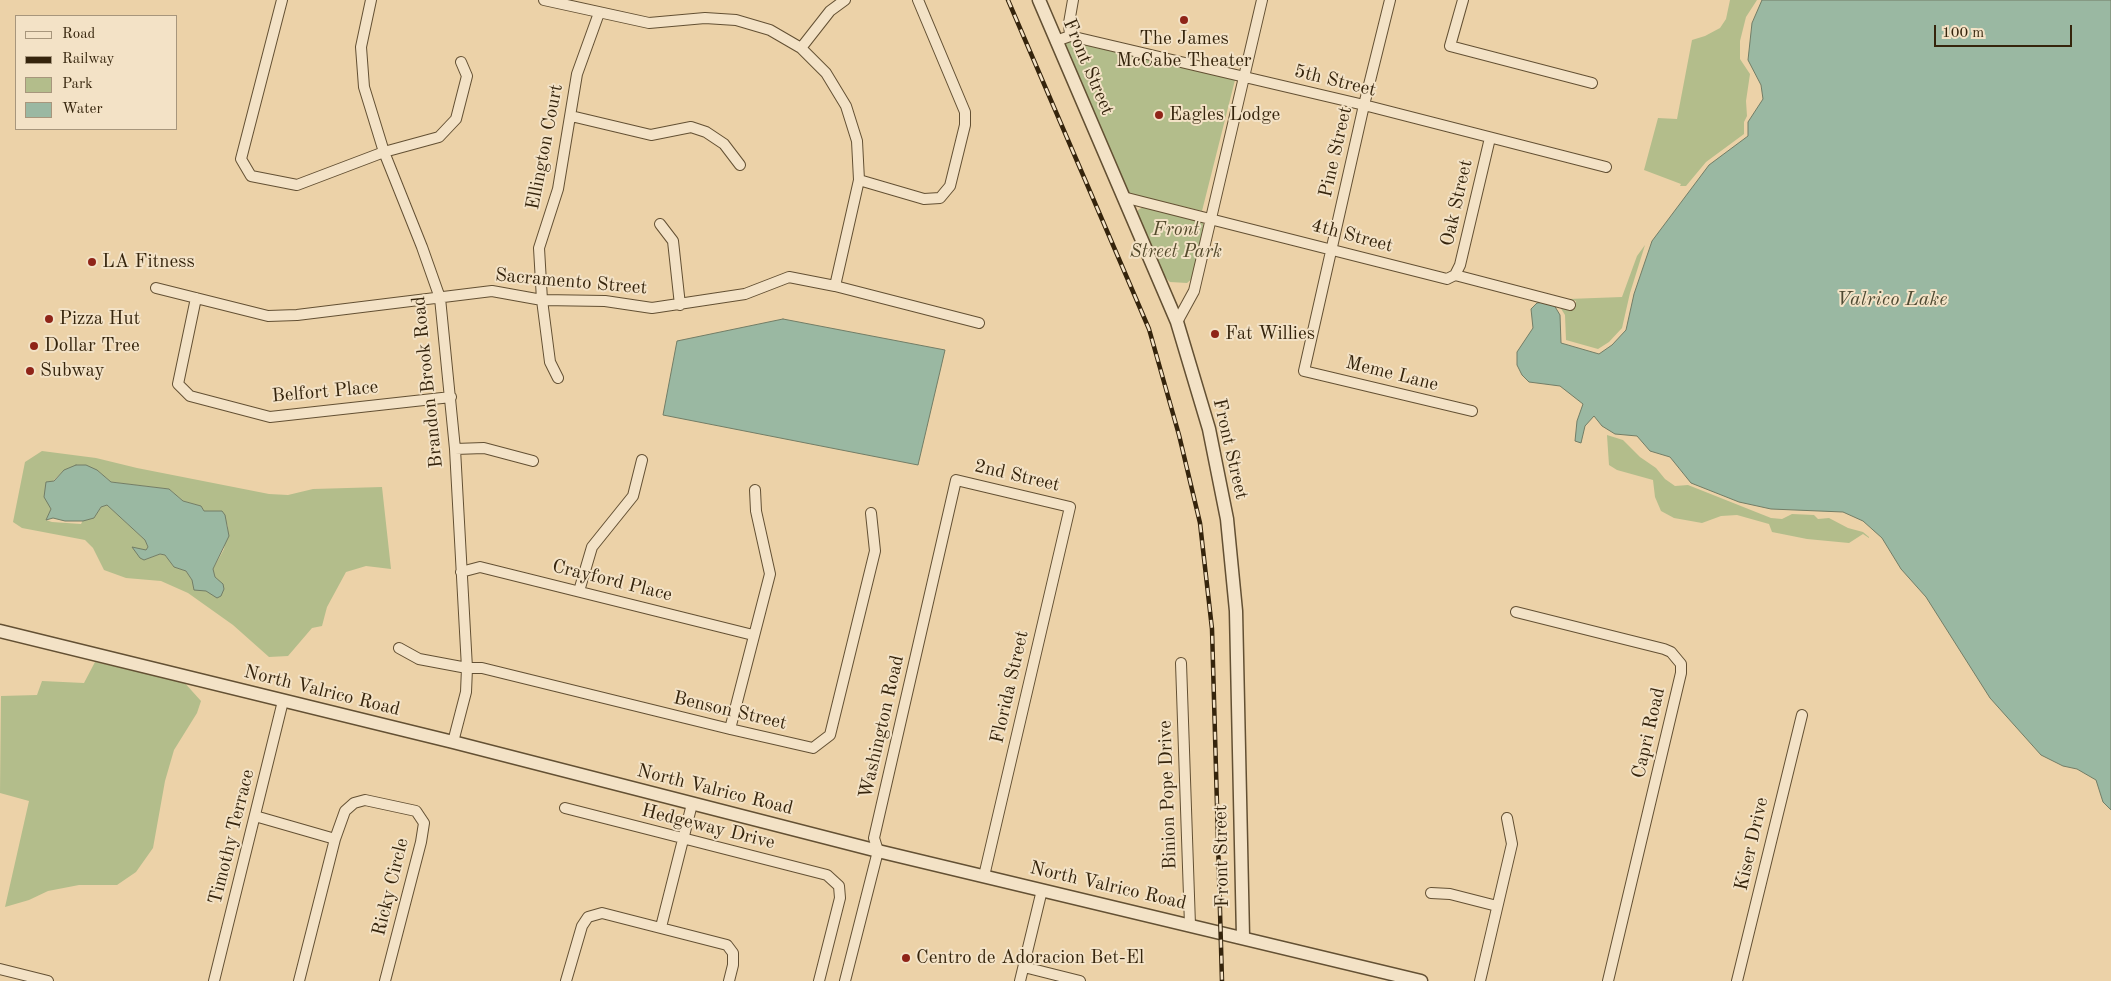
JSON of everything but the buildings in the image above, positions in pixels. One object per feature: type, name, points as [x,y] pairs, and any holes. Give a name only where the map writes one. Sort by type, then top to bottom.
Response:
[{"type":"street","points":[[282,0],[241,159],[252,176],[296,185],[384,152],[439,137],[456,119],[467,76],[461,62]]},
{"type":"street","name":"Brandon Brook Road","points":[[371,0],[361,47],[364,87],[384,152],[440,298],[455,449],[466,668],[466,692],[453,742]]},
{"type":"street","points":[[544,0],[649,23],[705,18],[736,20],[770,30],[801,48],[826,73],[846,106],[857,141],[858,180],[835,286]]},
{"type":"street","points":[[801,48],[830,11],[845,0]]},
{"type":"street","points":[[858,180],[924,199],[940,198],[950,186],[965,125],[965,112],[918,0]]},
{"type":"street","name":"Front Street","points":[[1038,0],[1176,322],[1209,429],[1228,528],[1236,610],[1242,937]]},
{"type":"street","points":[[1056,41],[1070,36],[1069,23],[1074,0]]},
{"type":"street","points":[[1176,322],[1194,291],[1262,0]]},
{"type":"street","name":"Pine Street","points":[[1304,371],[1364,105],[1390,0]]},
{"type":"street","points":[[1463,0],[1450,46],[1592,83]]},
{"type":"street","name":"Ellington Court","points":[[558,378],[550,362],[542,300],[539,248],[558,189],[577,74],[599,13]]},
{"type":"street","name":"5th Street","points":[[1070,36],[1364,105],[1606,167]]},
{"type":"street","points":[[571,116],[651,135],[691,127],[706,132],[724,144],[740,165]]},
{"type":"street","name":"Oak Street","points":[[1455,275],[1460,265],[1490,138]]},
{"type":"street","name":"4th Street","points":[[1123,197],[1447,279],[1455,275],[1570,305]]},
{"type":"street","points":[[660,224],[673,241],[680,305]]},
{"type":"street","name":"Sacramento Street","points":[[156,288],[268,316],[297,315],[492,291],[542,300],[605,301],[652,308],[745,294],[789,277],[835,286],[979,323]]},
{"type":"street","name":"Belfort Place","points":[[196,298],[178,384],[190,396],[270,417],[450,397]]},
{"type":"street","name":"Meme Lane","points":[[1304,371],[1472,411]]},
{"type":"street","points":[[455,449],[484,448],[533,461]]},
{"type":"street","points":[[579,591],[592,546],[633,496],[642,460]]},
{"type":"street","name":"2nd Street","points":[[956,480],[1070,507]]},
{"type":"street","name":"Washington Road","points":[[845,981],[878,851],[874,838],[956,480]]},
{"type":"street","points":[[730,729],[770,574],[756,511],[754,490]]},
{"type":"street","name":"Florida Street","points":[[984,876],[1070,507]]},
{"type":"street","name":"Benson Street","points":[[398,648],[419,659],[466,668],[482,668],[813,748],[830,735],[875,551],[871,513]]},
{"type":"street","name":"Crayford Place","points":[[461,572],[480,567],[753,635]]},
{"type":"street","name":"Capri Road","points":[[1516,612],[1664,649],[1671,652],[1681,664],[1681,673],[1608,981]]},
{"type":"street","name":"North Valrico Road","points":[[0,631],[453,742],[878,851],[1421,981]]},
{"type":"street","name":"Binion Pope Drive","points":[[1181,663],[1190,925]]},
{"type":"street","name":"Timothy Terrace","points":[[214,981],[283,701]]},
{"type":"street","name":"Kiser Drive","points":[[1737,981],[1802,715]]},
{"type":"street","name":"Ricky Circle","points":[[299,981],[335,839],[345,811],[354,803],[365,800],[416,811],[424,822],[421,842],[385,981]]},
{"type":"street","points":[[661,928],[692,804]]},
{"type":"street","name":"Hedgeway Drive","points":[[565,808],[827,875],[839,886],[840,898],[819,981]]},
{"type":"street","points":[[255,816],[335,839]]},
{"type":"street","points":[[1480,981],[1512,844],[1507,818]]},
{"type":"street","points":[[1020,981],[1042,890]]},
{"type":"street","points":[[1431,893],[1450,894],[1498,906]]},
{"type":"street","points":[[566,981],[582,926],[588,917],[602,913],[727,946],[733,954],[733,965],[729,981]]},
{"type":"street","points":[[1024,967],[1080,981]]},
{"type":"street","points":[[0,969],[48,981]]},
{"type":"green space","points":[[1730,0],[1757,0],[1746,17],[1740,41],[1740,59],[1750,74],[1744,134],[1706,162],[1686,186],[1680,186],[1681,184],[1644,170],[1658,118],[1677,119],[1692,40],[1720,28],[1726,19]]},
{"type":"green space","points":[[1075,41],[1235,80],[1202,211],[1127,193],[1063,43]]},
{"type":"green space","name":"Front Street Park","points":[[1143,207],[1198,220],[1203,223],[1205,231],[1193,278],[1187,283],[1170,282],[1165,277],[1138,215],[1138,210]]},
{"type":"green space","points":[[1645,245],[1630,293],[1622,328],[1609,342],[1598,349],[1566,340],[1565,315],[1560,307],[1574,310],[1576,301],[1568,299],[1622,297],[1637,256]]},
{"type":"green space","points":[[1607,435],[1623,440],[1675,486],[1688,485],[1771,518],[1782,519],[1792,514],[1814,515],[1818,519],[1829,518],[1848,528],[1863,532],[1869,538],[1863,534],[1849,543],[1807,539],[1772,532],[1769,524],[1737,515],[1721,516],[1702,523],[1674,518],[1661,511],[1655,497],[1653,480],[1617,470],[1609,465]]},
{"type":"green space","points":[[42,451],[96,458],[269,494],[288,495],[313,489],[382,487],[391,569],[366,566],[346,572],[327,607],[322,626],[312,628],[288,656],[269,657],[233,625],[188,593],[161,581],[126,578],[104,570],[93,548],[85,540],[22,528],[13,522],[25,462]],"holes":[[[64,470],[97,470],[111,482],[169,489],[183,501],[201,506],[204,511],[222,511],[228,527],[224,549],[213,569],[218,580],[192,580],[186,571],[174,567],[165,555],[160,554],[144,560],[148,547],[145,540],[107,505],[101,507],[94,518],[83,520],[81,524],[46,520],[51,509],[49,503],[53,481]]]},
{"type":"green space","points":[[95,662],[183,681],[201,701],[197,713],[174,750],[165,781],[153,848],[136,872],[117,885],[79,885],[48,891],[29,900],[5,907],[29,801],[0,793],[1,696],[37,695],[42,681],[84,683]]},
{"type":"water","name":"Valrico Lake","points":[[1762,0],[2111,0],[2111,810],[2103,802],[2096,780],[2077,769],[2063,766],[2041,755],[1990,698],[1926,597],[1901,569],[1882,538],[1863,521],[1843,512],[1771,509],[1739,502],[1691,483],[1670,457],[1650,451],[1637,436],[1615,434],[1602,426],[1594,416],[1585,426],[1581,443],[1575,441],[1577,421],[1583,404],[1560,386],[1529,382],[1522,375],[1517,365],[1517,352],[1533,328],[1531,309],[1537,303],[1544,302],[1554,305],[1560,315],[1561,343],[1599,354],[1612,345],[1626,330],[1634,294],[1652,241],[1709,165],[1748,136],[1748,122],[1763,99],[1761,85],[1748,60],[1752,23]]},
{"type":"water","points":[[783,319],[945,350],[918,465],[663,415],[677,341]]},
{"type":"water","points":[[76,465],[86,465],[97,470],[111,482],[169,489],[183,501],[201,506],[204,511],[222,511],[225,515],[229,536],[213,569],[215,577],[223,584],[224,589],[221,596],[217,598],[206,591],[194,590],[192,580],[186,571],[174,567],[165,555],[160,554],[144,560],[140,558],[132,547],[146,550],[148,547],[145,540],[107,505],[101,507],[94,518],[83,521],[65,521],[53,518],[46,520],[51,509],[44,497],[46,482],[54,481],[64,470]]},
{"type":"railway","points":[[1008,0],[1149,329],[1179,435],[1200,523],[1212,629],[1222,981]]},
{"type":"place","name":"The James McCabe Theater","points":[[1184,20]]},
{"type":"place","name":"Eagles Lodge","points":[[1159,115]]},
{"type":"place","name":"LA Fitness","points":[[92,262]]},
{"type":"place","name":"Pizza Hut","points":[[49,319]]},
{"type":"place","name":"Fat Willies","points":[[1215,334]]},
{"type":"place","name":"Dollar Tree","points":[[34,346]]},
{"type":"place","name":"Subway","points":[[30,371]]},
{"type":"place","name":"Centro de Adoracion Bet-El","points":[[906,958]]}]
